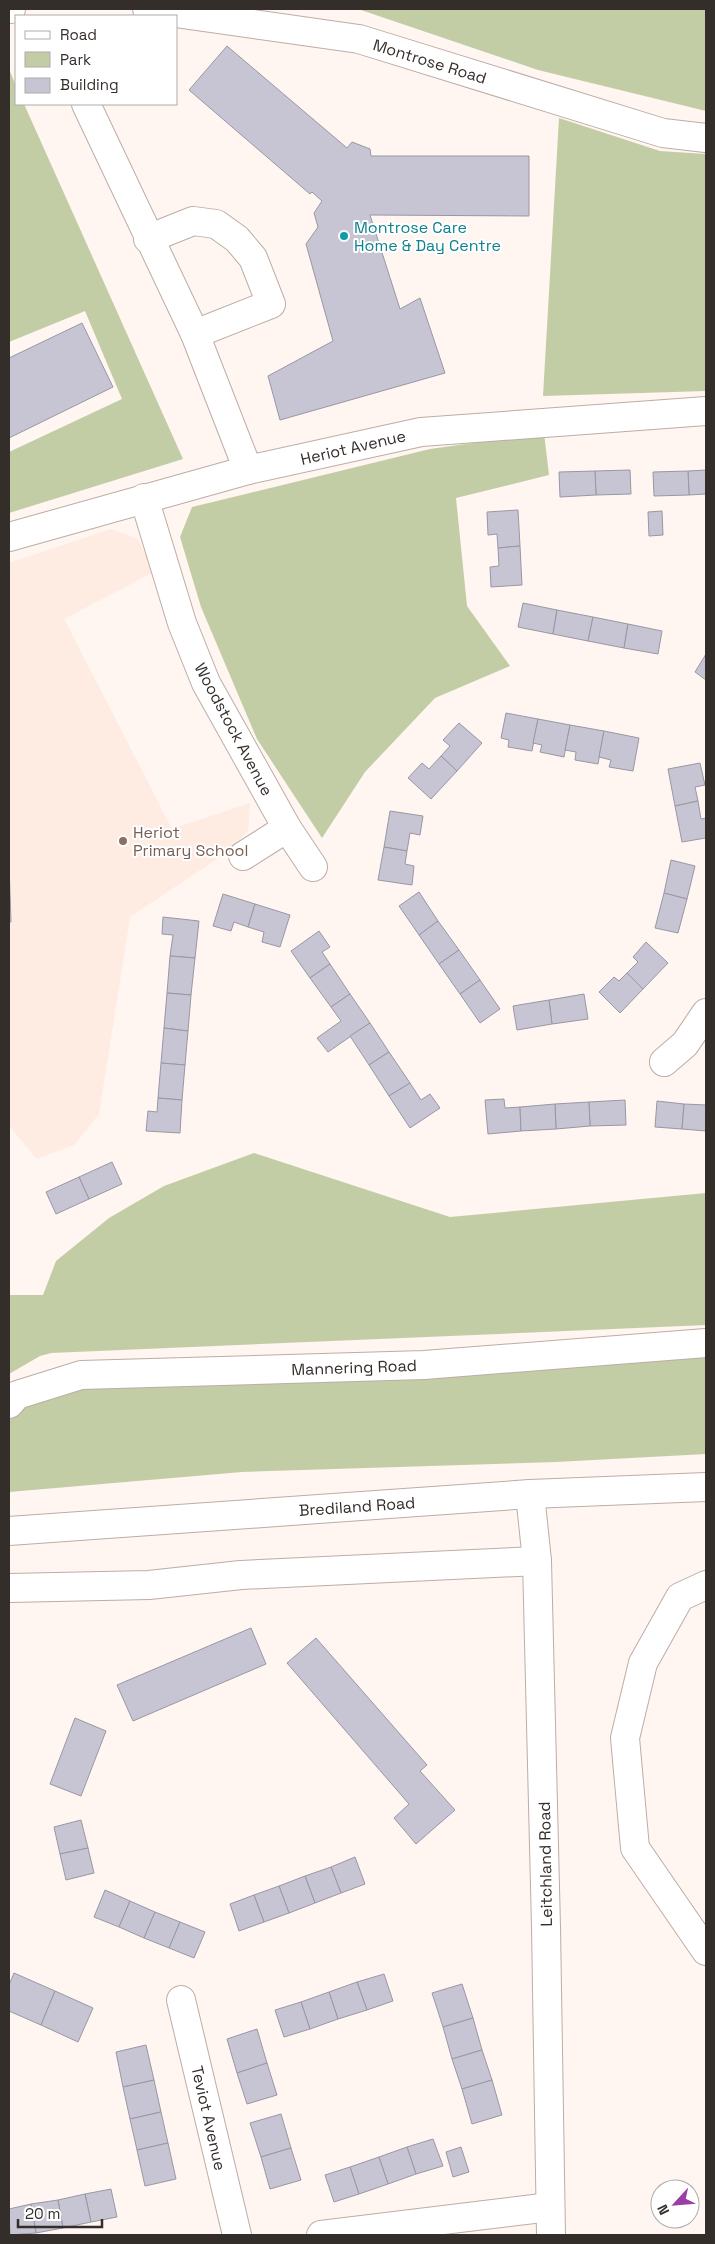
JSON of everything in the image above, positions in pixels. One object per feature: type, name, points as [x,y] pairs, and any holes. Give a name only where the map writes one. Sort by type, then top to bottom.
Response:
[{"type":"street","name":"Montrose Road","points":[[147,9],[360,39],[663,133],[706,138]]},
{"type":"street","points":[[86,105],[194,334],[248,470]]},
{"type":"street","points":[[148,239],[194,221],[216,224],[237,239],[253,258],[271,304],[194,334]]},
{"type":"street","name":"Heriot Avenue","points":[[9,537],[248,470],[421,432],[706,411]]},
{"type":"street","name":"Woodstock Avenue","points":[[144,498],[182,623],[206,684],[287,828],[313,867]]},
{"type":"street","points":[[243,856],[287,828]]},
{"type":"street","points":[[664,1062],[696,1045],[706,1013]]},
{"type":"street","name":"Mannering Road","points":[[9,1404],[17,1395],[81,1375],[424,1365],[706,1344]]},
{"type":"street","name":"Brediland Road","points":[[9,1531],[530,1494],[706,1487]]},
{"type":"street","name":"Leitchland Road","points":[[530,1494],[537,1561],[551,2235]]},
{"type":"street","points":[[9,1588],[149,1585],[242,1575],[537,1561]]},
{"type":"street","points":[[706,1585],[680,1597],[643,1663],[625,1738],[635,1848],[706,1951]]},
{"type":"street","name":"Teviot Avenue","points":[[180,2000],[237,2235]]},
{"type":"street","points":[[320,2235],[550,2207]]},
{"type":"shaded area","name":"Heriot Primary School","points":[[111,529],[138,539],[154,572],[64,619],[172,829],[250,803],[248,831],[227,852],[130,917],[99,1114],[74,1145],[37,1159],[9,1126],[9,563]]},
{"type":"green space","points":[[358,9],[705,9],[706,111],[538,70]]},
{"type":"green space","points":[[9,69],[15,84],[15,105],[24,105],[183,459],[9,513],[9,452],[122,399],[85,311],[9,342]]},
{"type":"green space","points":[[559,118],[660,151],[706,154],[706,391],[543,396]]},
{"type":"green space","points":[[544,433],[549,475],[456,498],[467,606],[510,666],[435,698],[365,772],[322,838],[257,739],[201,607],[180,537],[192,507],[430,449]]},
{"type":"green space","points":[[254,1153],[450,1217],[706,1193],[706,1325],[51,1353],[40,1356],[9,1374],[9,1295],[43,1295],[56,1261],[109,1218],[164,1186]]},
{"type":"green space","points":[[706,1354],[706,1454],[556,1462],[242,1472],[9,1492],[9,1421],[19,1406],[70,1387]]},
{"type":"building","name":"Montrose Care Home & Day Centre","points":[[227,46],[347,148],[352,142],[370,149],[371,156],[529,156],[529,216],[370,215],[400,309],[420,298],[445,373],[280,420],[268,376],[333,341],[306,244],[318,227],[314,213],[322,201],[312,192],[310,194],[189,90]]},
{"type":"building","points":[[82,323],[113,387],[9,438],[9,358]]},
{"type":"building","points":[[630,470],[631,494],[596,495],[595,471]]},
{"type":"building","points":[[706,470],[706,494],[689,495],[688,471]]},
{"type":"building","points":[[595,471],[596,495],[560,497],[559,472]]},
{"type":"building","points":[[688,471],[689,495],[654,496],[653,472]]},
{"type":"building","points":[[518,510],[520,546],[498,548],[497,534],[488,535],[487,512]]},
{"type":"building","points":[[662,511],[663,535],[649,536],[648,512]]},
{"type":"building","points":[[520,546],[522,585],[491,587],[490,567],[499,566],[498,548]]},
{"type":"building","points":[[523,603],[557,610],[553,634],[518,627]]},
{"type":"building","points":[[557,610],[593,617],[588,641],[553,634]]},
{"type":"building","points":[[593,617],[628,624],[624,648],[588,641]]},
{"type":"building","points":[[628,624],[662,631],[658,654],[624,648]]},
{"type":"building","points":[[706,654],[706,680],[695,672]]},
{"type":"building","points":[[506,713],[538,719],[532,751],[508,747],[509,740],[501,738]]},
{"type":"building","points":[[538,719],[570,725],[564,757],[540,752],[542,745],[533,743]]},
{"type":"building","points":[[459,723],[482,743],[457,771],[441,756],[450,746],[443,740]]},
{"type":"building","points":[[570,725],[604,731],[598,764],[575,760],[576,752],[565,750]]},
{"type":"building","points":[[604,731],[639,738],[633,771],[609,767],[611,760],[599,757]]},
{"type":"building","points":[[441,756],[457,771],[431,799],[408,778],[422,763],[429,769]]},
{"type":"building","points":[[700,763],[705,785],[695,787],[698,801],[675,806],[668,769]]},
{"type":"building","points":[[698,801],[701,819],[706,818],[706,838],[682,842],[675,806]]},
{"type":"building","points":[[390,811],[423,816],[420,835],[410,833],[407,851],[384,847]]},
{"type":"building","points":[[384,847],[407,851],[405,864],[414,866],[412,885],[378,880]]},
{"type":"building","points":[[671,860],[695,866],[687,899],[664,893]]},
{"type":"building","points":[[9,864],[11,922],[9,922]]},
{"type":"building","points":[[419,892],[438,921],[419,935],[399,906]]},
{"type":"building","points":[[664,893],[687,899],[678,933],[655,928]]},
{"type":"building","points":[[223,894],[255,904],[248,927],[234,922],[231,931],[213,926]]},
{"type":"building","points":[[255,904],[290,915],[280,947],[262,942],[264,932],[248,927]]},
{"type":"building","points":[[163,917],[199,921],[195,958],[170,956],[173,935],[162,934]]},
{"type":"building","points":[[438,921],[459,950],[439,964],[419,935]]},
{"type":"building","points":[[319,931],[330,947],[322,952],[330,964],[310,978],[291,951]]},
{"type":"building","points":[[646,942],[668,963],[643,989],[627,973],[638,962],[633,957]]},
{"type":"building","points":[[459,950],[480,980],[460,994],[439,964]]},
{"type":"building","points":[[170,956],[195,958],[191,995],[167,993]]},
{"type":"building","points":[[330,964],[350,994],[331,1007],[310,978]]},
{"type":"building","points":[[627,973],[643,989],[620,1013],[599,992],[614,977],[619,981]]},
{"type":"building","points":[[480,980],[500,1009],[480,1023],[460,994]]},
{"type":"building","points":[[167,993],[191,995],[188,1031],[164,1028]]},
{"type":"building","points":[[350,994],[370,1023],[328,1052],[317,1038],[341,1021],[331,1007]]},
{"type":"building","points":[[584,994],[588,1019],[552,1024],[549,1000]]},
{"type":"building","points":[[549,1000],[552,1024],[517,1030],[513,1006]]},
{"type":"building","points":[[370,1023],[389,1052],[369,1065],[350,1036]]},
{"type":"building","points":[[164,1028],[188,1031],[185,1065],[161,1063]]},
{"type":"building","points":[[389,1052],[410,1083],[389,1096],[369,1065]]},
{"type":"building","points":[[161,1063],[185,1065],[182,1100],[158,1098]]},
{"type":"building","points":[[410,1083],[421,1100],[430,1094],[440,1108],[410,1128],[389,1096]]},
{"type":"building","points":[[158,1098],[182,1100],[180,1133],[146,1131],[148,1111],[157,1112]]},
{"type":"building","points":[[504,1099],[505,1108],[520,1107],[521,1131],[488,1134],[485,1100]]},
{"type":"building","points":[[625,1100],[626,1125],[590,1126],[589,1102]]},
{"type":"building","points":[[657,1101],[684,1104],[682,1129],[655,1127]]},
{"type":"building","points":[[589,1102],[590,1126],[556,1129],[555,1104]]},
{"type":"building","points":[[555,1104],[556,1129],[521,1131],[520,1107]]},
{"type":"building","points":[[684,1104],[706,1105],[706,1131],[682,1129]]},
{"type":"building","points":[[112,1162],[122,1184],[89,1199],[79,1177]]},
{"type":"building","points":[[79,1177],[89,1199],[56,1214],[46,1192]]},
{"type":"building","points":[[251,1628],[266,1664],[133,1721],[117,1685]]},
{"type":"building","points":[[316,1638],[427,1765],[420,1771],[455,1810],[416,1844],[394,1818],[409,1804],[287,1663]]},
{"type":"building","points":[[75,1718],[106,1731],[81,1796],[50,1784]]},
{"type":"building","points":[[81,1820],[88,1848],[60,1854],[54,1827]]},
{"type":"building","points":[[88,1848],[94,1873],[66,1880],[60,1854]]},
{"type":"building","points":[[355,1857],[365,1884],[341,1893],[331,1867]]},
{"type":"building","points":[[331,1867],[341,1893],[315,1903],[305,1876]]},
{"type":"building","points":[[305,1876],[315,1903],[289,1913],[279,1886]]},
{"type":"building","points":[[279,1886],[289,1913],[264,1922],[254,1895]]},
{"type":"building","points":[[105,1890],[130,1901],[119,1927],[94,1917]]},
{"type":"building","points":[[254,1895],[264,1922],[239,1931],[230,1904]]},
{"type":"building","points":[[130,1901],[155,1912],[144,1938],[119,1927]]},
{"type":"building","points":[[155,1912],[180,1922],[169,1948],[144,1938]]},
{"type":"building","points":[[180,1922],[205,1932],[194,1958],[169,1948]]},
{"type":"building","points":[[14,1973],[55,1991],[41,2025],[9,2011],[9,1985]]},
{"type":"building","points":[[384,1974],[393,2001],[367,2010],[357,1982]]},
{"type":"building","points":[[357,1982],[367,2010],[338,2019],[329,1992]]},
{"type":"building","points":[[462,1984],[473,2018],[443,2027],[432,1993]]},
{"type":"building","points":[[55,1991],[93,2008],[78,2042],[41,2025]]},
{"type":"building","points":[[329,1992],[338,2019],[310,2029],[301,2002]]},
{"type":"building","points":[[301,2002],[310,2029],[284,2037],[275,2010]]},
{"type":"building","points":[[473,2018],[482,2050],[452,2059],[443,2027]]},
{"type":"building","points":[[257,2029],[267,2063],[237,2073],[227,2039]]},
{"type":"building","points":[[146,2045],[154,2080],[123,2087],[116,2052]]},
{"type":"building","points":[[482,2050],[492,2080],[462,2089],[452,2059]]},
{"type":"building","points":[[267,2063],[277,2095],[247,2104],[237,2073]]},
{"type":"building","points":[[154,2080],[161,2112],[130,2119],[123,2087]]},
{"type":"building","points":[[492,2080],[502,2115],[472,2124],[462,2089]]},
{"type":"building","points":[[161,2112],[168,2143],[137,2150],[130,2119]]},
{"type":"building","points":[[281,2114],[291,2148],[261,2157],[250,2123]]},
{"type":"building","points":[[433,2139],[443,2166],[416,2174],[407,2147]]},
{"type":"building","points":[[168,2143],[176,2179],[145,2186],[137,2150]]},
{"type":"building","points":[[407,2147],[416,2174],[388,2184],[379,2157]]},
{"type":"building","points":[[461,2147],[469,2172],[453,2177],[446,2152]]},
{"type":"building","points":[[291,2148],[301,2180],[270,2189],[261,2157]]},
{"type":"building","points":[[379,2157],[388,2184],[359,2194],[350,2167]]},
{"type":"building","points":[[350,2167],[359,2194],[334,2202],[325,2175]]},
{"type":"building","points":[[111,2189],[117,2217],[91,2222],[85,2194]]},
{"type":"building","points":[[85,2194],[91,2222],[63,2228],[58,2200]]},
{"type":"building","points":[[58,2200],[63,2228],[36,2233],[31,2204]]},
{"type":"building","points":[[31,2204],[36,2233],[10,2235],[9,2209]]},
{"type":"place","name":"Montrose Care Home & Day Centre","points":[[344,236]]},
{"type":"place","name":"Heriot Primary School","points":[[123,841]]}]
